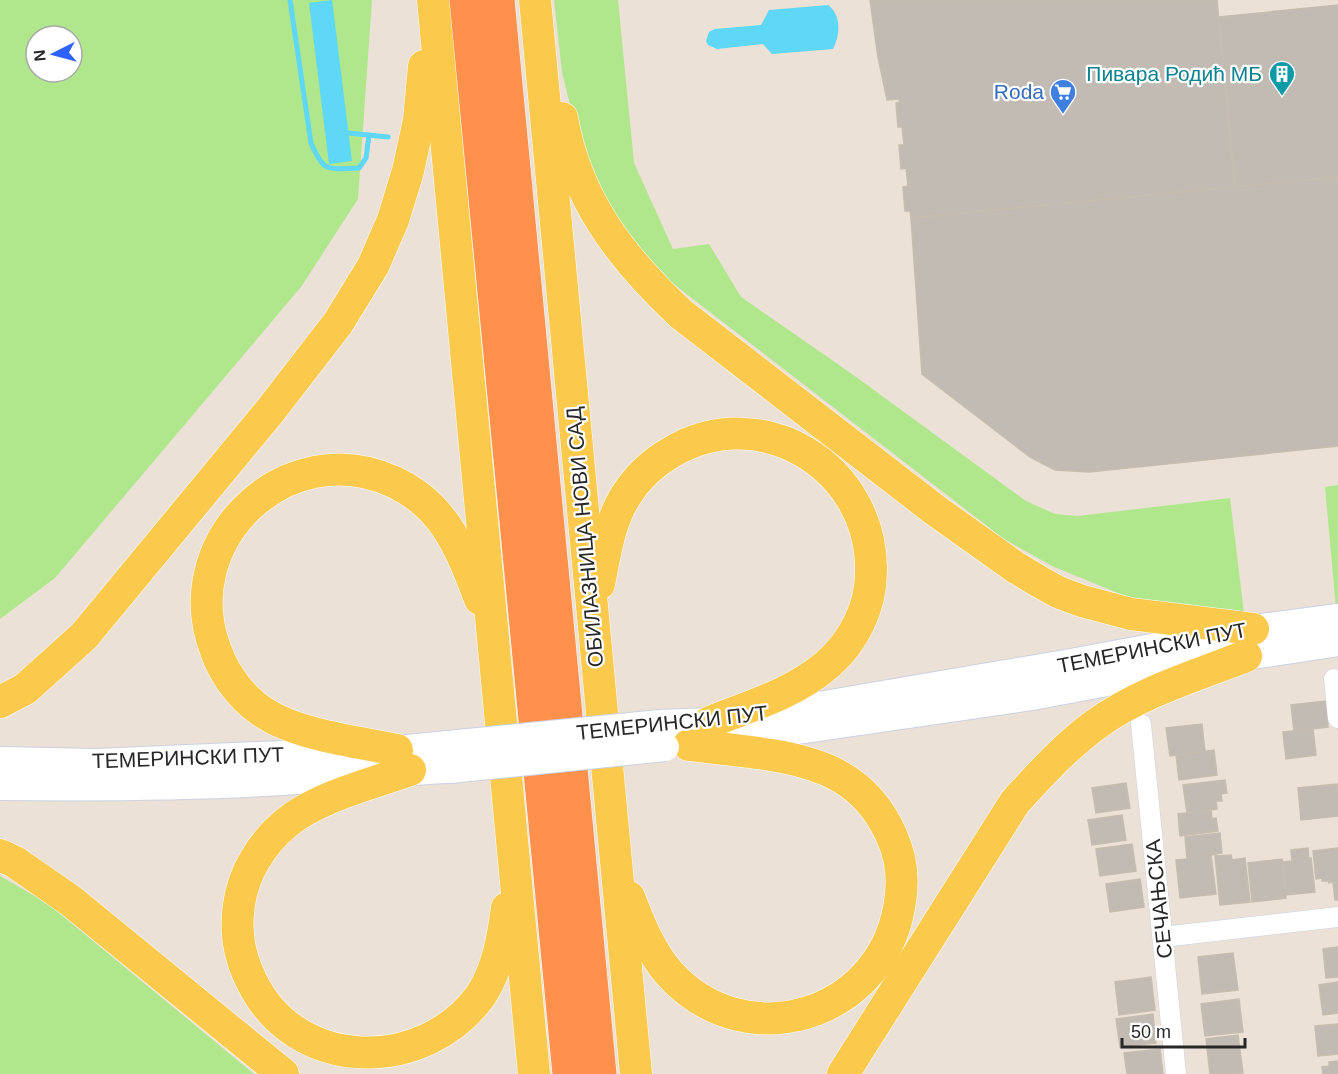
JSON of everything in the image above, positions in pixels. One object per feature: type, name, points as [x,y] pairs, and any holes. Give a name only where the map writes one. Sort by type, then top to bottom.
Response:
[{"type":"highway","points":[[466,0],[569,1074]]},
{"type":"highway","points":[[498,0],[600,1074]]},
{"type":"main road","points":[[432,0],[534,1074]]},
{"type":"main road","points":[[0,702],[25,689],[84,636],[270,411],[338,323],[373,266],[393,220],[408,171],[419,120],[432,0]]},
{"type":"main road","points":[[536,13],[571,155],[579,180],[591,205],[630,262],[650,285],[681,314],[934,510],[998,556],[1040,582],[1082,601],[1250,642]]},
{"type":"main road","name":"ОБИЛАЗНИЦА НОВИ САД","points":[[536,13],[636,1074]]},
{"type":"main road","points":[[592,614],[608,539],[624,498],[650,466],[667,455],[682,446],[704,438],[750,434],[778,440],[795,447],[810,455],[830,471],[855,502],[867,531],[870,546],[871,581],[857,626],[850,639],[829,663],[802,682],[710,722]]},
{"type":"main road","points":[[404,760],[280,722],[255,707],[240,691],[226,672],[208,626],[209,579],[225,534],[234,521],[254,501],[291,479],[341,469],[374,474],[401,485],[415,494],[440,517],[450,532],[493,631]]},
{"type":"main road","name":"ТЕМЕРИНСКИ ПУТ","points":[[0,761],[98,763],[404,760],[672,739],[1032,696],[1338,618]]},
{"type":"main road","points":[[843,1074],[1015,802],[1043,772],[1095,725],[1117,711],[1250,642]]},
{"type":"main road","name":"ТЕМЕРИНСКИ ПУТ","points":[[672,739],[710,722],[1049,667],[1250,642],[1338,642]]},
{"type":"main road","points":[[617,862],[638,919],[661,964],[697,997],[741,1016],[764,1019],[793,1016],[827,1005],[855,986],[878,962],[890,940],[901,898],[899,856],[889,829],[874,805],[858,788],[829,771],[806,763],[672,739]]},
{"type":"main road","points":[[404,760],[347,792],[310,807],[284,824],[258,854],[251,866],[242,890],[238,912],[239,948],[246,972],[259,995],[266,1006],[285,1025],[318,1045],[333,1051],[358,1056],[397,1054],[417,1048],[433,1041],[453,1027],[474,1006],[490,978],[501,941],[513,859]]},
{"type":"main road","name":"ТЕМЕРИНСКИ ПУТ","points":[[0,786],[109,788],[283,781],[404,760]]},
{"type":"main road","points":[[0,855],[15,862],[71,901],[283,1074]]},
{"type":"street","points":[[1334,679],[1338,718]]},
{"type":"street","name":"СЕЧАЊСКА","points":[[1141,724],[1176,1074]]},
{"type":"street","points":[[1162,936],[1338,917]]},
{"type":"green space","points":[[0,0],[372,0],[358,199],[301,287],[55,578],[0,619]]},
{"type":"green space","points":[[554,0],[618,0],[634,163],[673,249],[709,244],[741,297],[852,374],[1026,501],[1055,514],[1078,516],[1230,498],[1244,613],[1152,607],[1052,566],[1004,539],[667,279],[622,233],[586,171],[562,72]]},
{"type":"green space","points":[[1338,485],[1338,606],[1336,608],[1325,487]]},
{"type":"green space","points":[[0,876],[47,903],[254,1074],[0,1074]]},
{"type":"water","points":[[332,0],[352,161],[329,164],[309,3]]},
{"type":"water","points":[[828,5],[833,9],[838,20],[837,38],[833,49],[772,54],[763,44],[717,49],[708,45],[706,41],[709,32],[715,29],[761,25],[769,10]]},
{"type":"building","name":"Roda","points":[[870,0],[1217,0],[1235,187],[911,218],[910,211],[905,211],[903,187],[908,186],[906,168],[901,169],[899,145],[904,145],[902,127],[898,127],[896,103],[900,102],[899,99],[887,100]]},
{"type":"building","name":"Пивара Родић МБ","points":[[1338,5],[1338,177],[1235,187],[1219,17]]},
{"type":"building","points":[[1338,177],[1338,446],[1089,472],[1055,470],[1030,457],[922,374],[911,218]]},
{"type":"building","points":[[1326,701],[1328,727],[1294,731],[1291,705]]},
{"type":"building","points":[[1202,724],[1205,752],[1170,756],[1166,728]]},
{"type":"building","points":[[1313,729],[1316,755],[1286,759],[1283,732]]},
{"type":"building","points":[[1214,750],[1217,775],[1179,780],[1176,755]]},
{"type":"building","points":[[1225,780],[1227,793],[1221,794],[1222,801],[1216,801],[1217,809],[1187,813],[1183,785]]},
{"type":"building","points":[[1126,783],[1130,808],[1096,813],[1092,788]]},
{"type":"building","points":[[1337,784],[1338,816],[1301,820],[1298,788]]},
{"type":"building","points":[[1211,810],[1212,819],[1216,818],[1218,831],[1180,836],[1178,814]]},
{"type":"building","points":[[1122,815],[1126,840],[1092,845],[1088,820]]},
{"type":"building","points":[[1220,833],[1222,853],[1211,855],[1216,894],[1180,898],[1176,860],[1187,859],[1185,837]]},
{"type":"building","points":[[1132,844],[1136,871],[1100,876],[1096,849]]},
{"type":"building","points":[[1308,848],[1315,892],[1286,895],[1283,862],[1292,861],[1291,850]]},
{"type":"building","points":[[1338,848],[1338,900],[1335,900],[1333,882],[1322,881],[1322,878],[1316,879],[1313,851]]},
{"type":"building","points":[[1231,855],[1232,860],[1245,858],[1250,902],[1220,905],[1215,856]]},
{"type":"building","points":[[1282,859],[1286,898],[1252,902],[1248,863]]},
{"type":"building","points":[[1140,879],[1144,907],[1110,912],[1106,884]]},
{"type":"building","points":[[1338,947],[1338,977],[1326,978],[1323,949]]},
{"type":"building","points":[[1233,953],[1238,990],[1202,994],[1198,957]]},
{"type":"building","points":[[1151,977],[1155,1010],[1119,1015],[1115,982]]},
{"type":"building","points":[[1338,982],[1338,1013],[1323,1015],[1319,985]]},
{"type":"building","points":[[1239,999],[1243,1032],[1205,1036],[1201,1004]]},
{"type":"building","points":[[1153,1014],[1156,1043],[1120,1047],[1116,1019]]},
{"type":"building","points":[[1338,1024],[1338,1054],[1318,1056],[1315,1026]]},
{"type":"building","points":[[1238,1035],[1243,1073],[1210,1074],[1206,1039]]},
{"type":"building","points":[[1160,1049],[1163,1074],[1127,1074],[1124,1053]]},
{"type":"building","points":[[1338,1061],[1338,1074],[1323,1074],[1322,1067],[1329,1066],[1329,1062]]},
{"type":"waterway","points":[[290,0],[311,143],[319,160],[328,167],[359,168],[366,158],[369,135]]},
{"type":"waterway","points":[[348,133],[388,137]]},
{"type":"place","name":"Пивара Родић МБ","points":[[1282,97]]},
{"type":"place","name":"Roda","points":[[1063,115]]}]
